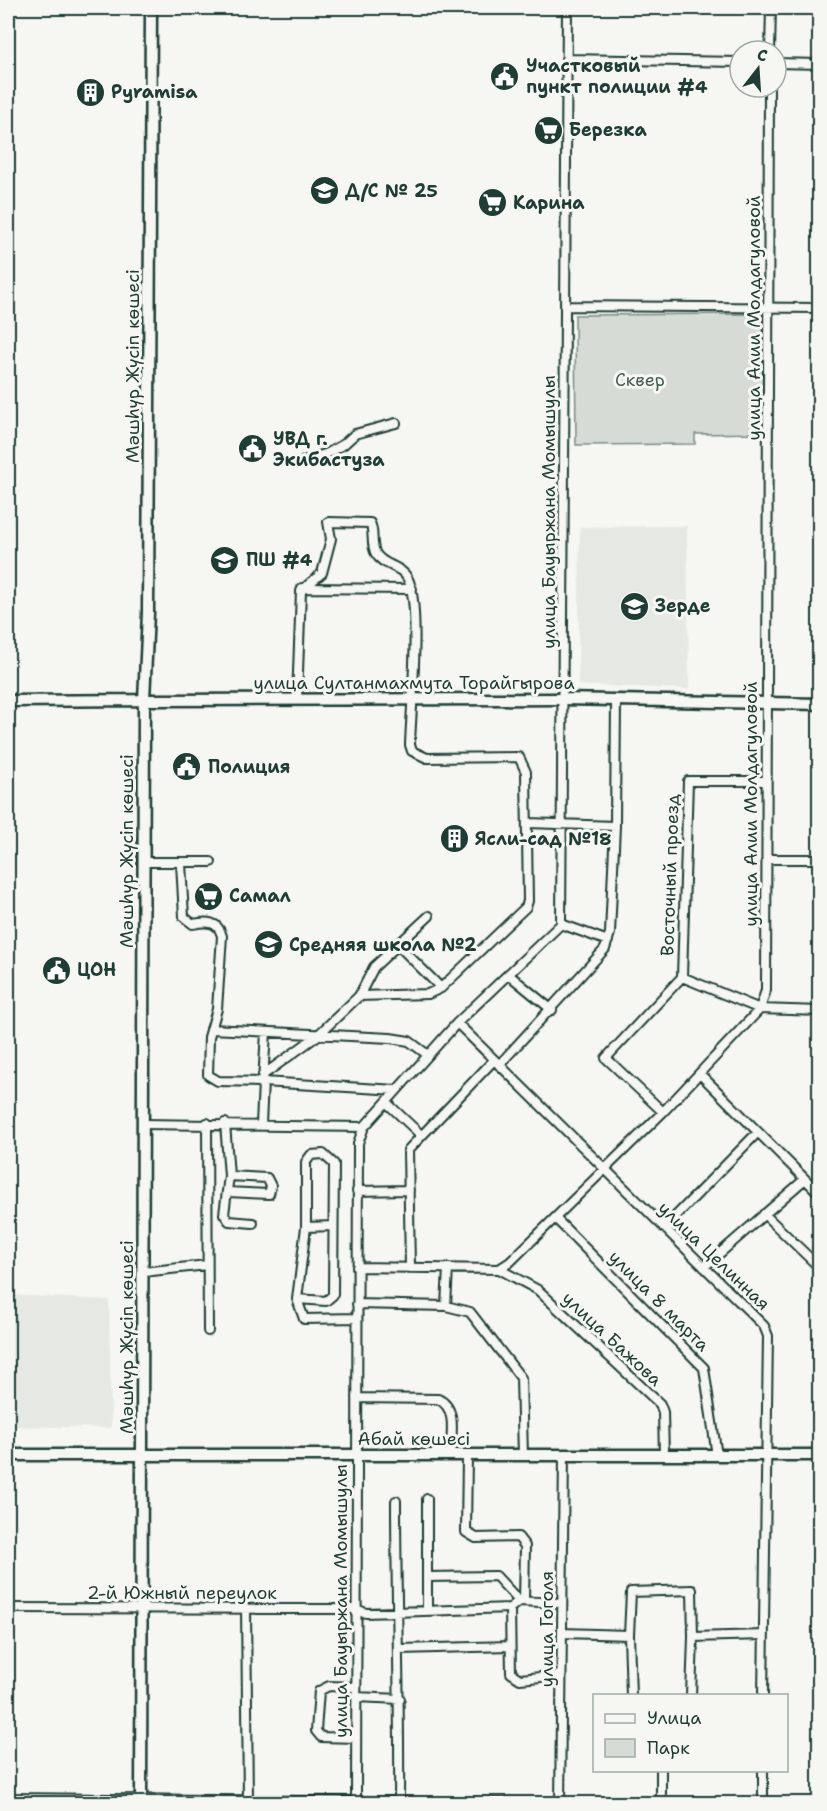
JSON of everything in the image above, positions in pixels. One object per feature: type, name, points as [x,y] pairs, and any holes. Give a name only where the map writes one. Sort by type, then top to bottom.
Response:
[{"type":"main road","name":"Мәшһүр Жүсіп көшесі","points":[[141,1801],[144,700],[148,601],[151,8]]},
{"type":"main road","name":"улица Султанмахмута Торайгырова","points":[[8,701],[562,699],[819,704]]},
{"type":"main road","name":"Абай көшесі","points":[[8,1455],[819,1455]]},
{"type":"street","name":"улица Бауыржана Момышулы","points":[[356,1800],[358,1143],[364,1127],[428,1054],[457,1023],[561,924],[567,8]]},
{"type":"street","points":[[770,39],[771,8]]},
{"type":"street","points":[[566,59],[728,62]]},
{"type":"street","points":[[788,63],[819,64]]},
{"type":"street","name":"улица Алии Молдагуловой","points":[[760,1009],[766,990],[765,704],[769,99]]},
{"type":"street","points":[[565,306],[819,308]]},
{"type":"street","points":[[304,461],[328,453],[344,444],[355,434],[396,423]]},
{"type":"street","points":[[302,588],[322,573],[331,539],[328,522],[370,523],[372,543],[377,555],[396,566],[407,577],[412,589],[414,613],[410,745],[419,756],[519,757],[526,772],[528,823],[528,901],[526,908],[441,988],[428,994],[359,996]]},
{"type":"street","points":[[302,588],[412,589]]},
{"type":"street","points":[[297,699],[302,588]]},
{"type":"street","points":[[410,1268],[408,1150],[552,1010],[605,949],[608,941],[615,826],[616,700]]},
{"type":"street","name":"Восточный проезд","points":[[663,1112],[606,1058],[682,977],[688,781],[766,781]]},
{"type":"street","points":[[528,823],[615,826]]},
{"type":"street","points":[[767,860],[819,859]]},
{"type":"street","points":[[144,862],[211,862]]},
{"type":"street","points":[[181,863],[184,916],[193,924],[214,924],[219,928],[222,936],[217,1009],[211,1029],[208,1075],[212,1079],[263,1078],[397,1090]]},
{"type":"street","points":[[263,1078],[316,1036],[359,996],[374,967],[429,916]]},
{"type":"street","points":[[561,924],[608,941]]},
{"type":"street","points":[[397,944],[441,988]]},
{"type":"street","points":[[508,974],[552,1010]]},
{"type":"street","name":"Восточный проезд","points":[[682,977],[760,1009]]},
{"type":"street","points":[[357,1267],[499,1269],[510,1262],[663,1112],[760,1009],[819,1011]]},
{"type":"street","name":"улица Целинная","points":[[457,1023],[764,1326],[768,1336],[764,1694]]},
{"type":"street","points":[[211,1029],[390,1038],[409,1041],[428,1054]]},
{"type":"street","points":[[261,1124],[266,1032]]},
{"type":"street","points":[[700,1074],[819,1194]]},
{"type":"street","points":[[386,1102],[421,1135]]},
{"type":"street","points":[[207,1123],[208,1331]]},
{"type":"street","points":[[143,1124],[225,1123],[364,1127]]},
{"type":"street","points":[[225,1123],[229,1176],[225,1218],[229,1221],[253,1223]]},
{"type":"street","points":[[664,1228],[758,1132]]},
{"type":"street","points":[[297,1299],[326,1301],[333,1295],[334,1164],[323,1154],[311,1155],[306,1162],[306,1227],[297,1299],[304,1319],[357,1318]]},
{"type":"street","points":[[228,1192],[269,1194],[271,1186],[267,1178],[229,1176]]},
{"type":"street","points":[[704,1267],[805,1179]]},
{"type":"street","points":[[357,1191],[409,1190]]},
{"type":"street","points":[[764,1214],[819,1268]]},
{"type":"street","name":"улица 8 марта","points":[[555,1218],[704,1368],[717,1456]]},
{"type":"street","points":[[306,1227],[333,1226]]},
{"type":"street","points":[[143,1272],[207,1265]]},
{"type":"street","points":[[446,1306],[448,1268]]},
{"type":"street","name":"улица Бажова","points":[[499,1269],[538,1290],[660,1404],[663,1412],[664,1456]]},
{"type":"street","points":[[357,1304],[446,1306],[470,1312],[521,1378],[523,1456]]},
{"type":"street","points":[[357,1398],[438,1399],[447,1403],[451,1411],[450,1456]]},
{"type":"street","points":[[467,1456],[466,1532],[476,1538],[518,1537],[523,1540],[525,1546],[522,1601]]},
{"type":"street","name":"улица Гоголя","points":[[560,1803],[564,1456]]},
{"type":"street","points":[[427,1499],[427,1611]]},
{"type":"street","points":[[396,1501],[396,1612],[400,1649],[399,1800]]},
{"type":"street","points":[[427,1576],[496,1576],[522,1601]]},
{"type":"street","points":[[631,1694],[629,1635],[631,1592],[692,1590],[691,1694]]},
{"type":"street","points":[[561,1676],[515,1678],[511,1673],[510,1608],[522,1601],[562,1603]]},
{"type":"street","name":"2-й Южный переулок","points":[[8,1608],[356,1609],[366,1613],[510,1608]]},
{"type":"street","points":[[246,1608],[248,1800]]},
{"type":"street","points":[[562,1633],[629,1635]]},
{"type":"street","points":[[693,1637],[764,1635]]},
{"type":"street","points":[[400,1649],[510,1646]]},
{"type":"street","points":[[356,1687],[329,1686],[319,1691],[316,1731],[321,1737],[356,1738]]},
{"type":"street","points":[[356,1697],[400,1699]]},
{"type":"street","points":[[661,1772],[661,1803]]},
{"type":"street","points":[[763,1772],[763,1803]]},
{"type":"street","points":[[8,1798],[141,1801],[399,1800],[610,1803]]},
{"type":"shaded area","points":[[8,502],[14,503],[11,605],[8,605]]},
{"type":"shaded area","name":"Зерде","points":[[687,526],[689,689],[578,685],[580,527]]},
{"type":"shaded area","points":[[8,1295],[109,1300],[111,1428],[8,1426]]},
{"type":"green space","name":"Сквер","points":[[762,314],[763,433],[695,434],[695,444],[576,445],[575,315]]},
{"type":"place","name":"Участковый пункт полиции #4","points":[[505,76]]},
{"type":"place","name":"Pyramisa","points":[[90,92]]},
{"type":"place","name":"Березка","points":[[548,130]]},
{"type":"place","name":"Д/С № 25","points":[[324,191]]},
{"type":"place","name":"Карина","points":[[492,203]]},
{"type":"place","name":"УВД г. Экибастуза","points":[[252,449]]},
{"type":"place","name":"ПШ #4","points":[[225,560]]},
{"type":"place","name":"Зерде","points":[[634,606]]},
{"type":"place","name":"Полиция","points":[[187,767]]},
{"type":"place","name":"Ясли-сад №18","points":[[454,839]]},
{"type":"place","name":"Самал","points":[[208,896]]},
{"type":"place","name":"Средняя школа №2","points":[[268,945]]},
{"type":"place","name":"ЦОН","points":[[56,970]]}]
